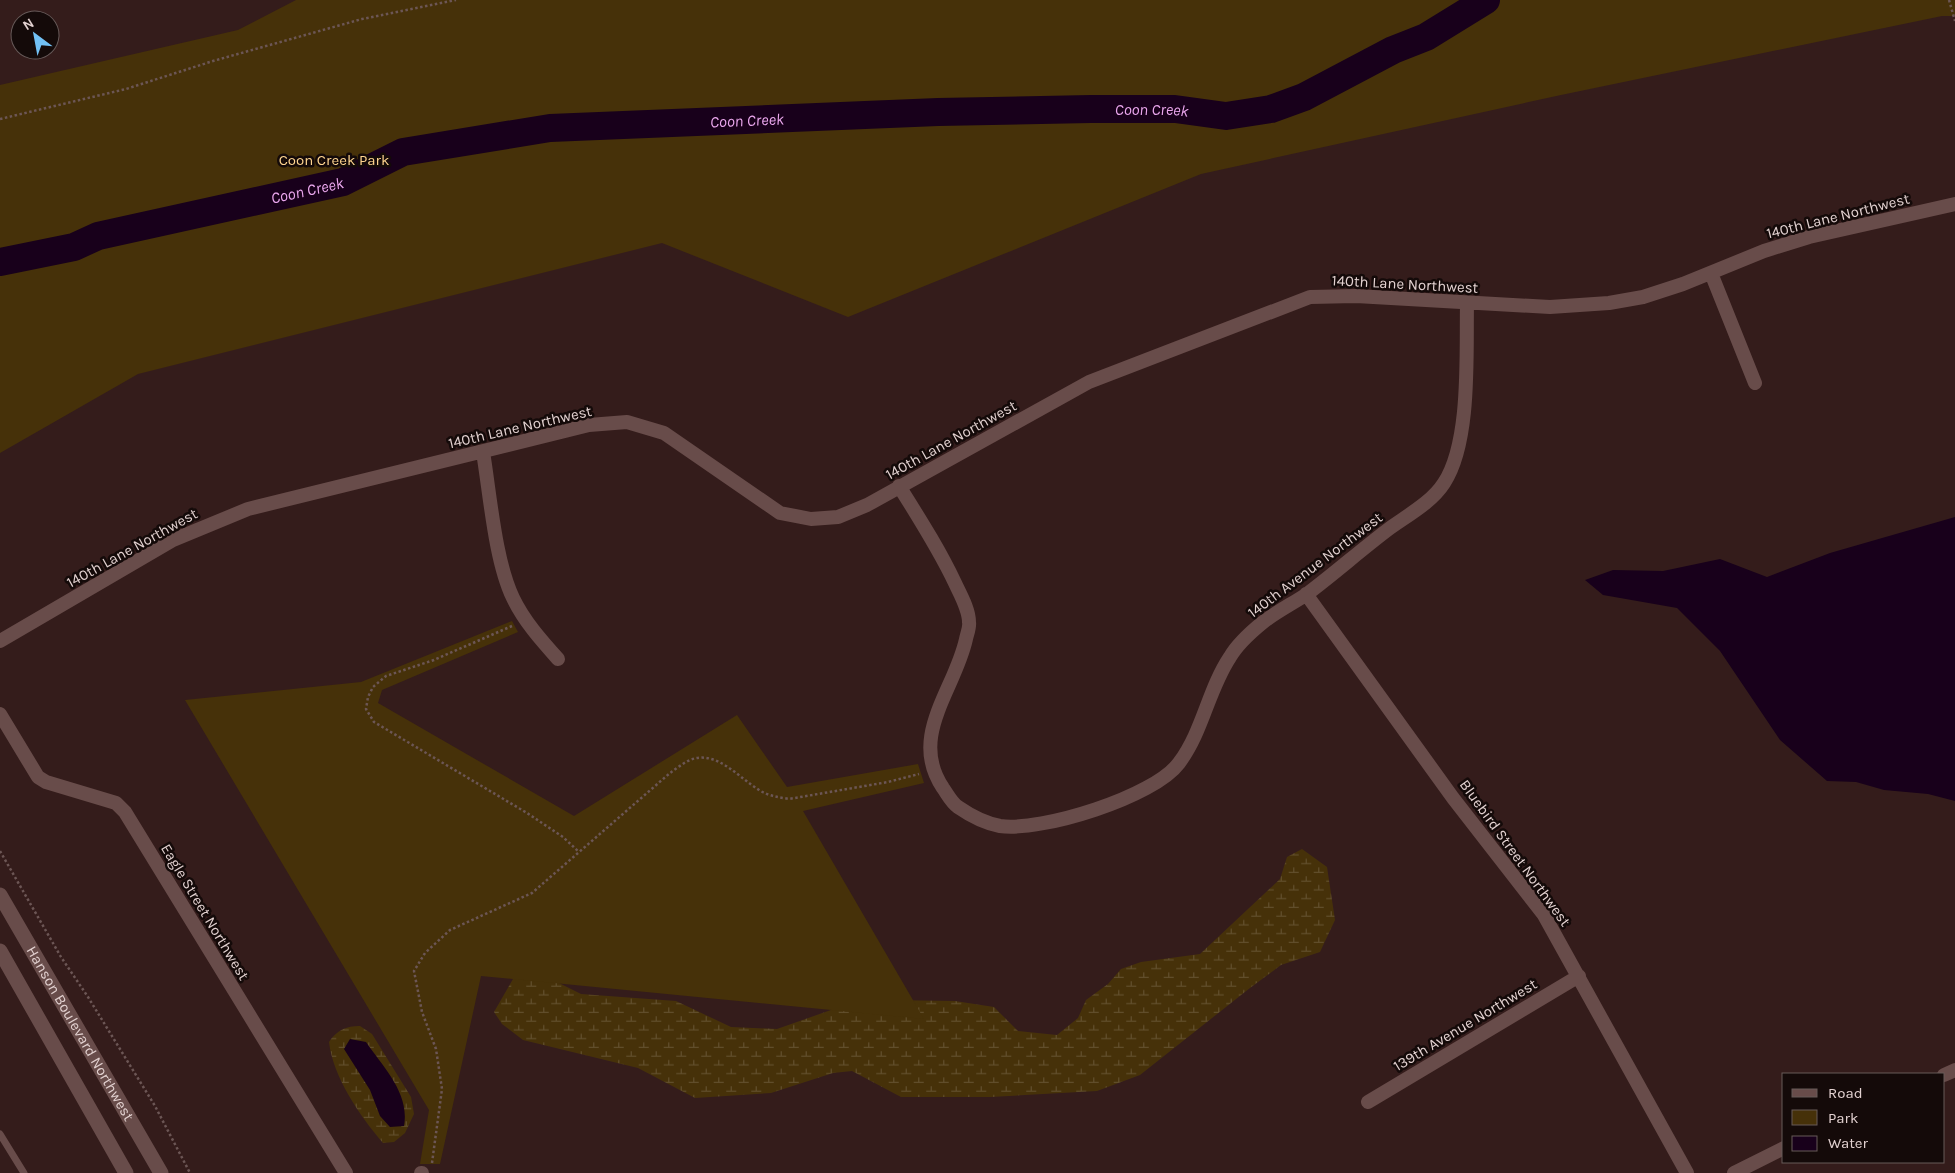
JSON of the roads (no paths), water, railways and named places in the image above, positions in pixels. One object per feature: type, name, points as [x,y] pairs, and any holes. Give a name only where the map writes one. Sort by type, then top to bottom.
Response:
[{"type":"main road","name":"Hanson Boulevard Northwest","points":[[0,895],[161,1173]]},
{"type":"main road","name":"Hanson Boulevard Northwest","points":[[0,951],[126,1173]]},
{"type":"street","name":"140th Lane Northwest","points":[[0,641],[173,540],[248,508],[482,452],[589,424],[627,422],[664,433],[780,513],[811,519],[838,517],[867,505],[1089,382],[1310,297],[1356,296],[1468,304],[1550,307],[1609,303],[1644,297],[1711,273],[1764,251],[1809,237],[1955,204]]},
{"type":"street","points":[[1711,273],[1755,383]]},
{"type":"street","name":"140th Avenue Northwest","points":[[899,486],[939,549],[963,601],[969,622],[963,652],[933,724],[930,745],[932,768],[939,782],[954,805],[981,822],[1003,827],[1043,824],[1096,810],[1142,790],[1178,765],[1204,716],[1218,678],[1231,654],[1263,622],[1306,594],[1343,563],[1426,502],[1444,484],[1456,460],[1464,412],[1468,304]]},
{"type":"street","points":[[482,452],[505,574],[512,597],[525,621],[558,659]]},
{"type":"street","name":"Bluebird Street Northwest","points":[[1306,594],[1454,798],[1544,915],[1687,1173]]},
{"type":"street","name":"Eagle Street Northwest","points":[[0,714],[38,776],[46,782],[116,803],[125,812],[346,1173]]},
{"type":"street","name":"139th Avenue Northwest","points":[[1368,1102],[1579,976]]},
{"type":"street","points":[[1734,1173],[1782,1149]]},
{"type":"lane","points":[[0,1134],[24,1173]]},
{"type":"water","points":[[1955,517],[1955,801],[1928,794],[1884,790],[1856,782],[1827,781],[1780,740],[1720,651],[1677,608],[1603,595],[1585,580],[1613,570],[1663,571],[1720,559],[1767,577],[1830,553]]},
{"type":"water","points":[[350,1039],[366,1042],[394,1081],[403,1102],[404,1126],[390,1127],[380,1116],[370,1090],[344,1049]]},
{"type":"waterway","name":"Coon Creek","points":[[0,262],[74,247],[98,236],[343,182],[403,152],[550,128],[938,112],[1091,109],[1175,109],[1226,116],[1271,109],[1304,97],[1393,50],[1426,37],[1486,0]]},
{"type":"park label","name":"Coon Creek Park","points":[[334,160]]}]
